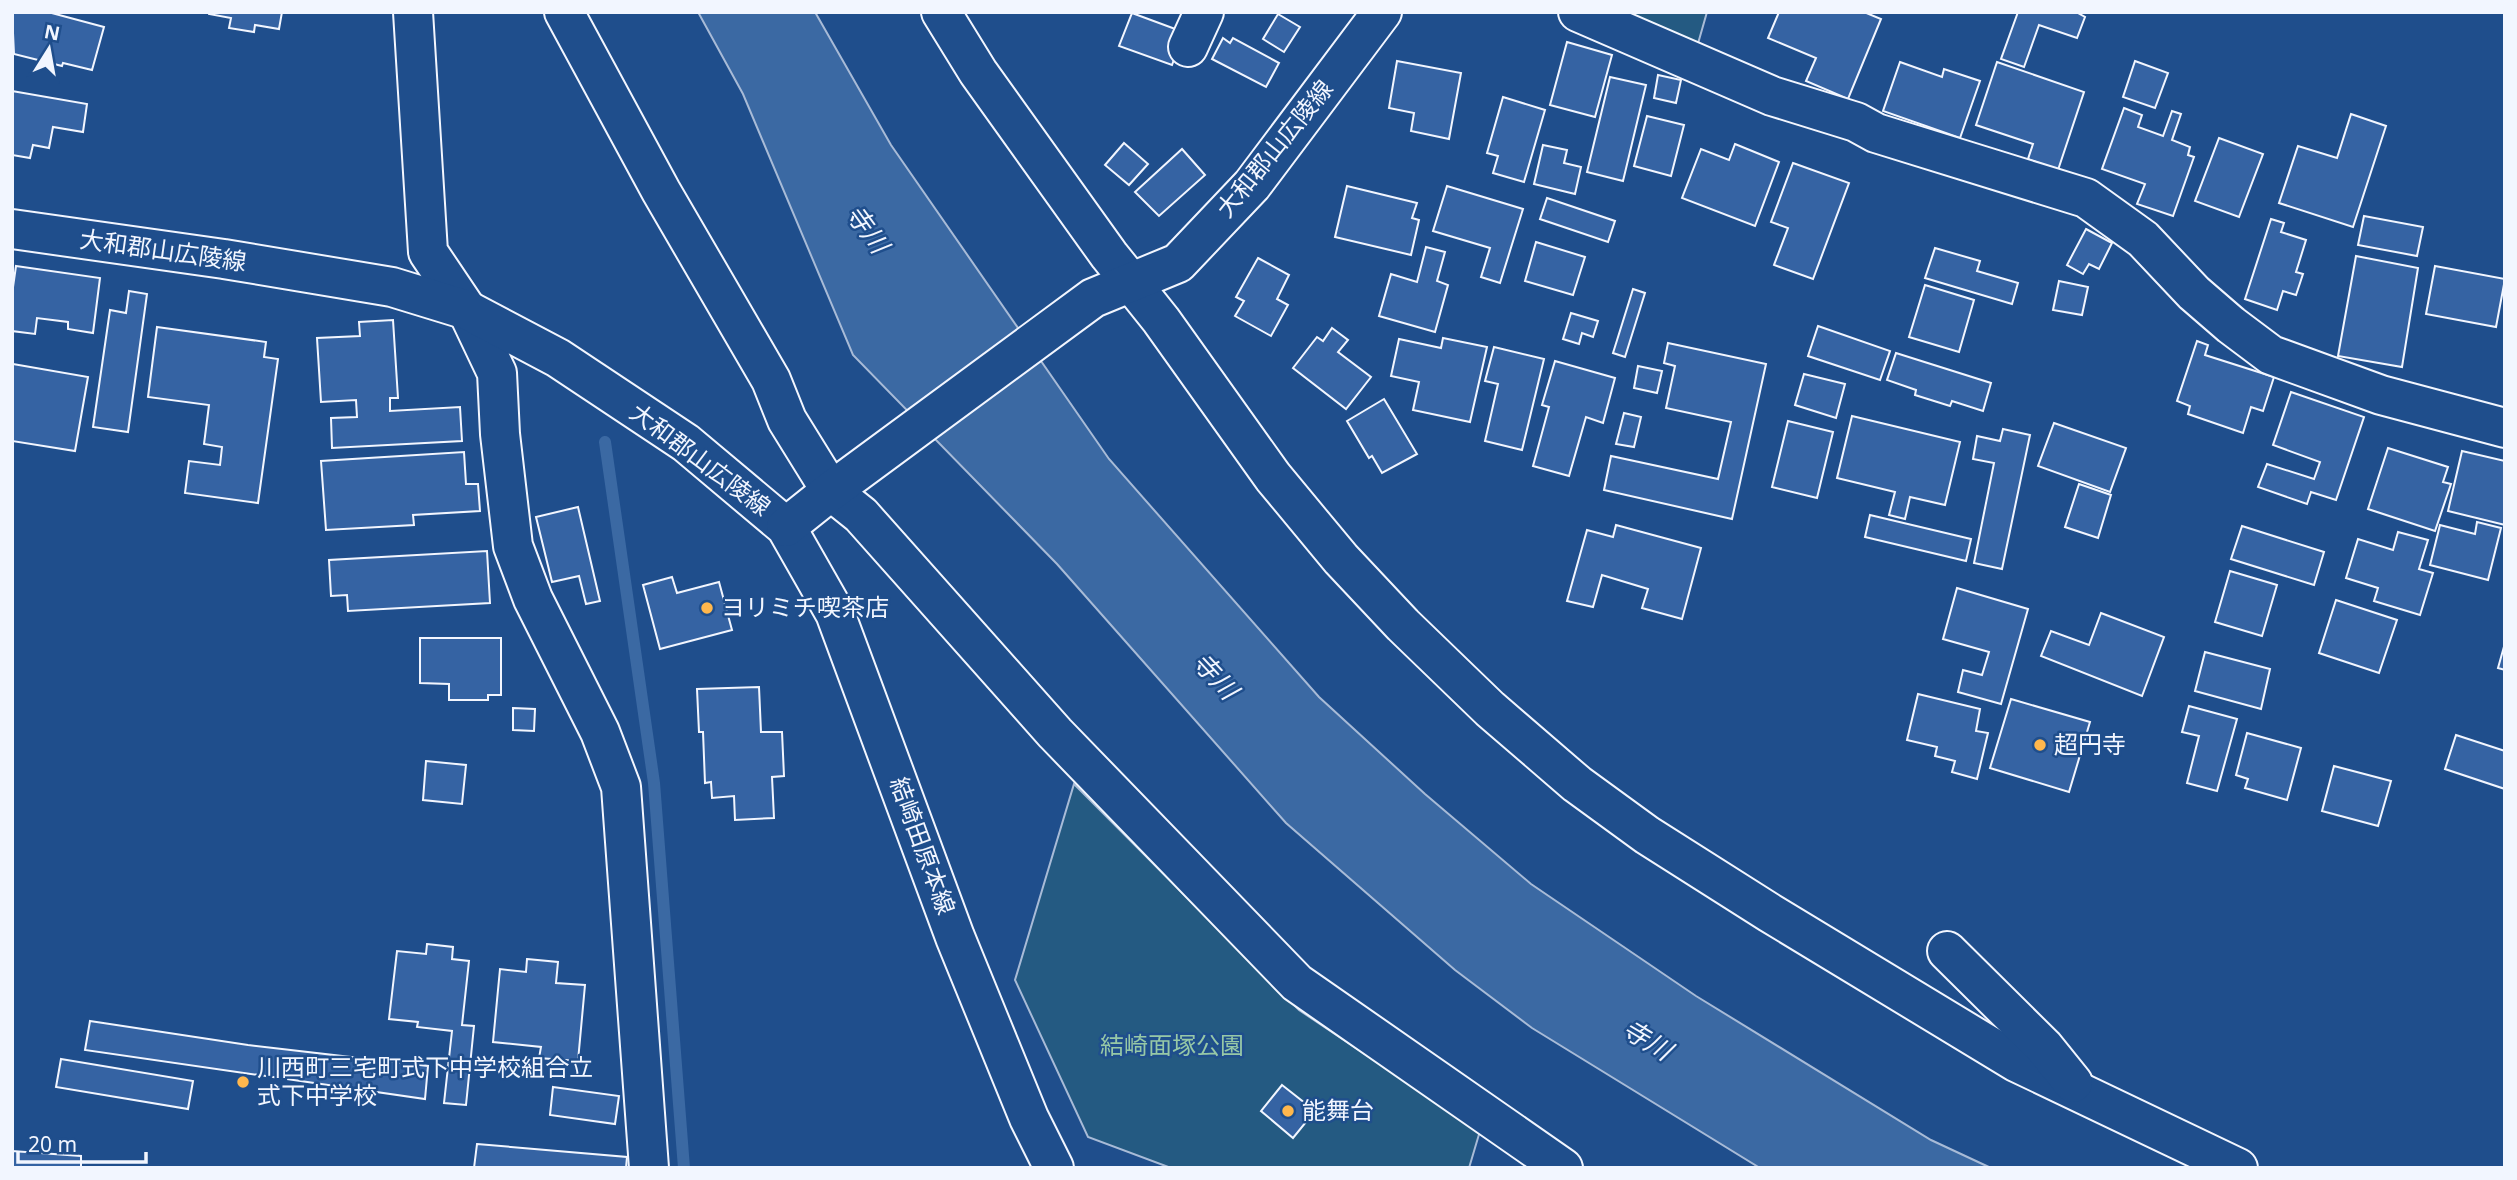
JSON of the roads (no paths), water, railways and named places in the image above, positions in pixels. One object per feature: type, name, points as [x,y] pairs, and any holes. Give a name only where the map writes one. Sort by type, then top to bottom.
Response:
[{"type":"street","points":[[413,12],[428,252],[467,310],[497,373],[500,435],[513,546],[533,599],[600,732],[621,788],[649,1168]]},
{"type":"street","points":[[564,12],[661,191],[771,380],[787,420],[831,491],[861,516],[1055,733],[1297,983],[1563,1168]]},
{"type":"street","points":[[941,12],[978,72],[1273,477],[1341,559],[1403,625],[1480,699],[1577,784],[1647,835],[1770,913],[2016,1062],[2238,1168]]},
{"type":"street","points":[[1188,47],[1204,12]]},
{"type":"street","name":"大和郡山広陵線","points":[[12,229],[224,259],[379,285],[467,310],[558,358],[686,443],[786,527],[1093,298],[1178,263],[1252,185],[1381,12]]},
{"type":"street","points":[[1578,12],[1772,96],[1856,122],[1876,133],[2086,198],[2143,239],[2194,293],[2231,326],[2271,355],[2381,395],[2505,428]]},
{"type":"street","name":"結崎田原本線","points":[[786,527],[835,613],[955,937],[1029,1118],[1054,1168]]},
{"type":"street","points":[[1947,951],[2044,1047],[2081,1093]]},
{"type":"water","name":"寺川","points":[[698,12],[815,12],[891,145],[1109,459],[1319,697],[1425,794],[1531,884],[1696,996],[1931,1140],[1991,1168],[1760,1168],[1532,1028],[1455,970],[1286,823],[1057,564],[853,355],[743,94]]},
{"type":"waterway","points":[[605,442],[654,783],[684,1168]]},
{"type":"place","name":"ヨリミチ喫茶店","points":[[707,608]]},
{"type":"place","name":"超円寺","points":[[2040,745]]},
{"type":"place","name":"川西町三宅町式下中学校組合立 式下中学校","points":[[243,1082]]},
{"type":"place","name":"能舞台","points":[[1288,1111]]},
{"type":"park label","name":"結崎面塚公園","points":[[1172,1046]]}]
